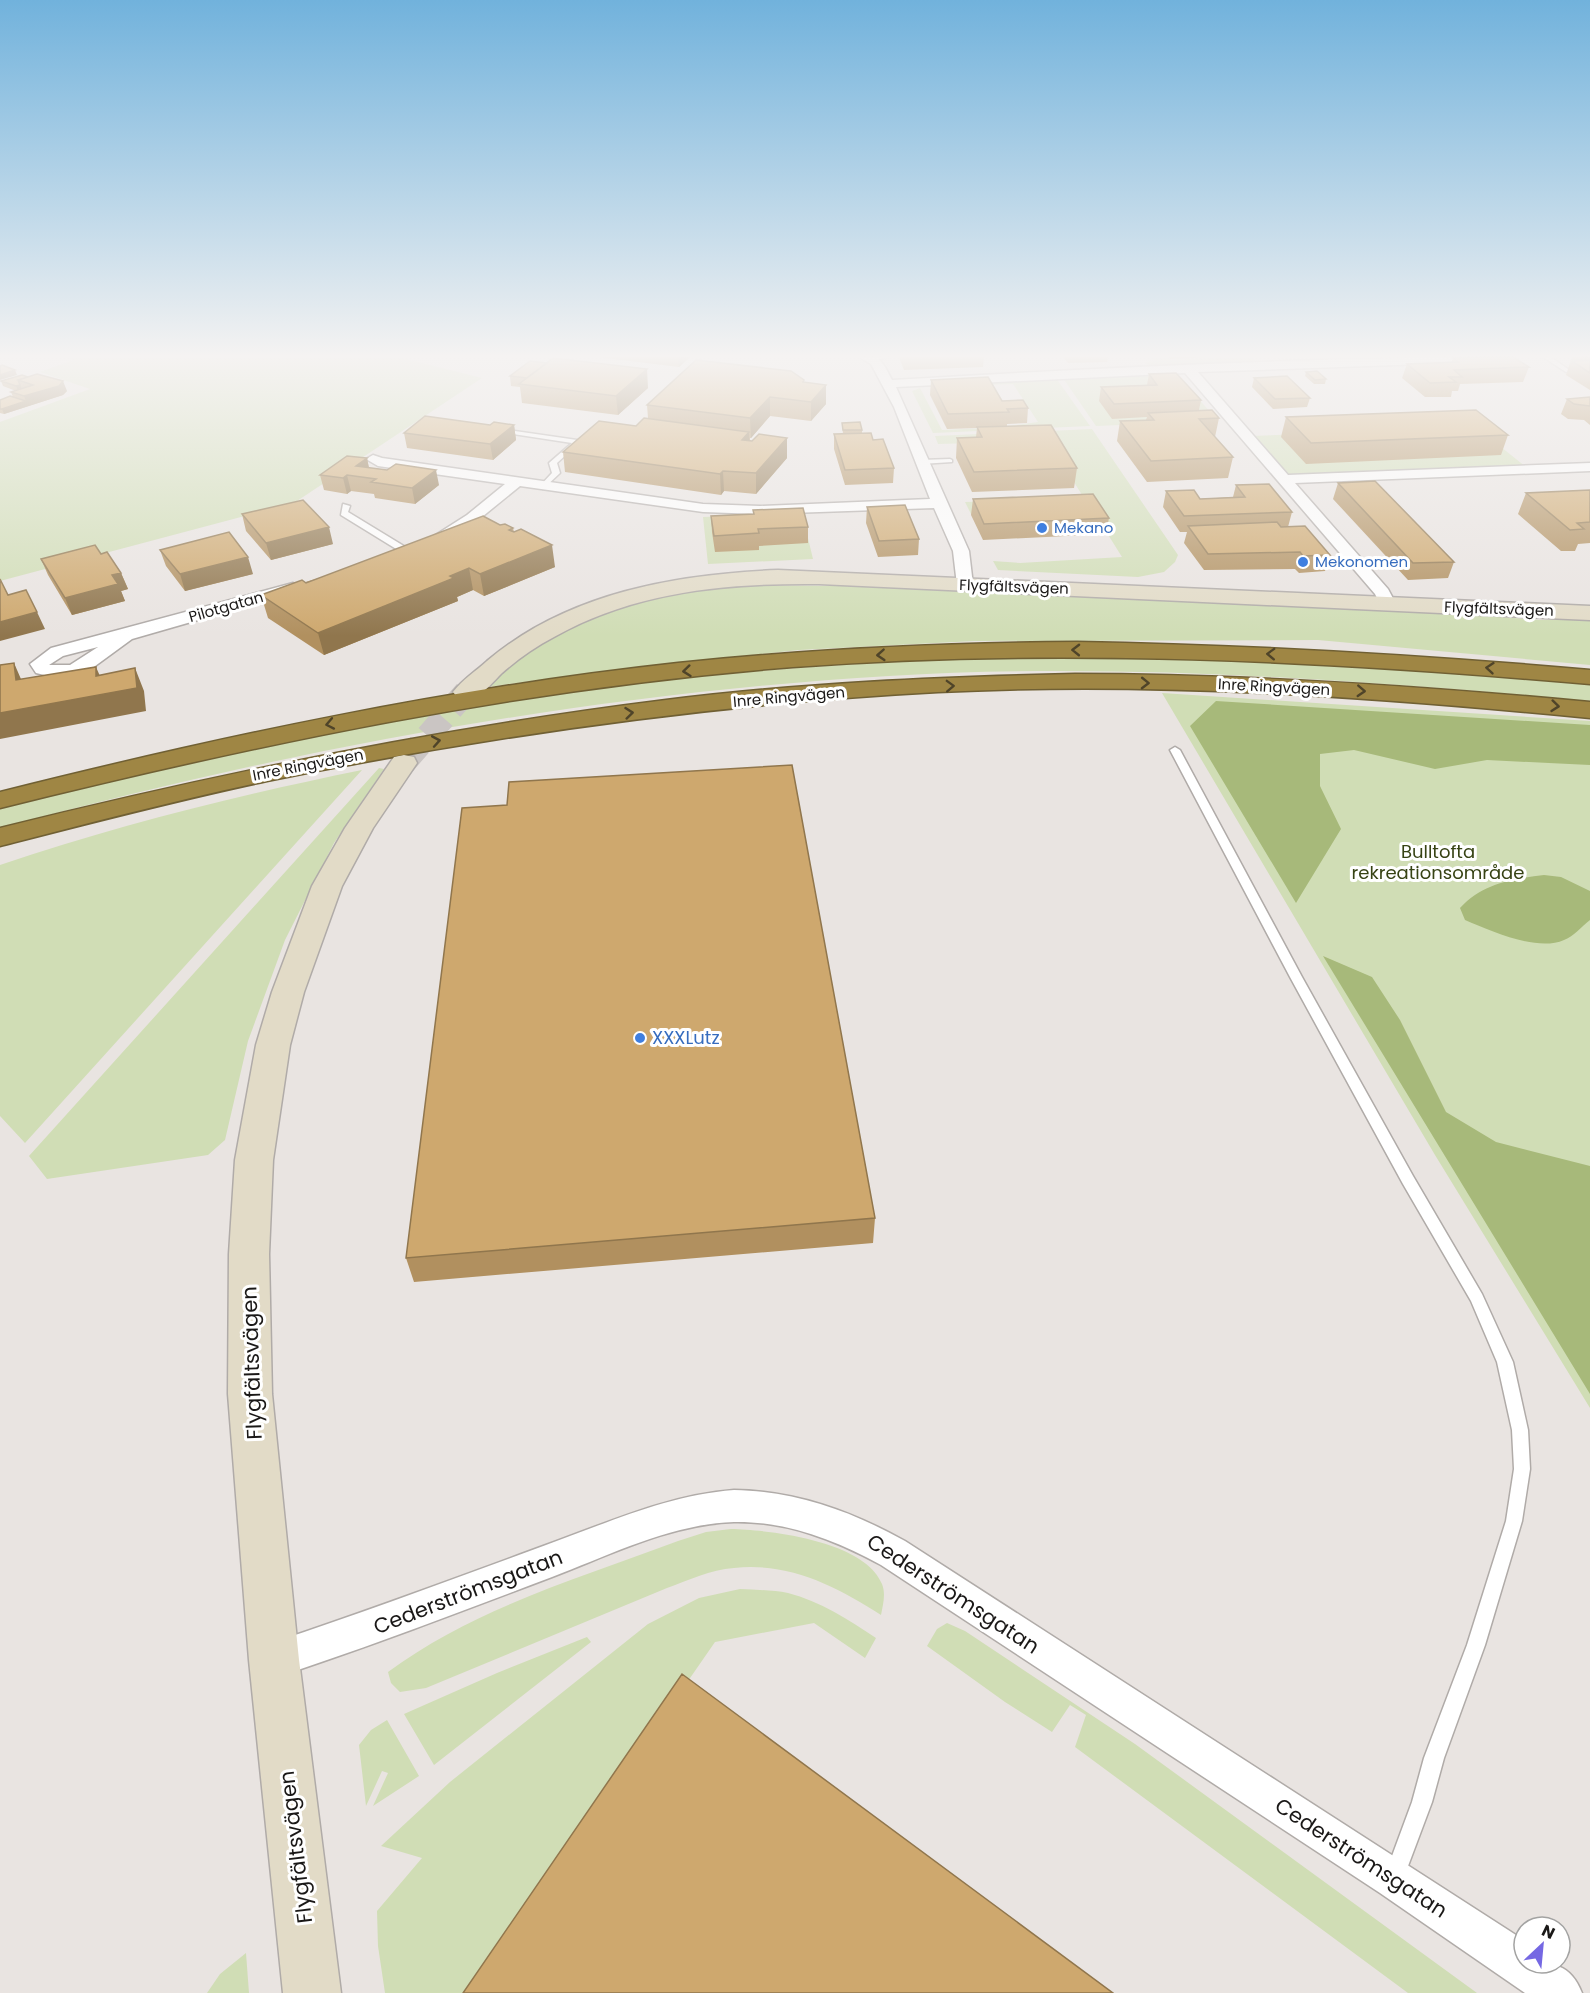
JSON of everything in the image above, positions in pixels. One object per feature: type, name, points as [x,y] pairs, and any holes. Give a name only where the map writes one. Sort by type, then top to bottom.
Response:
[{"type":"highway","name":"Inre Ringvägen","points":[[0,800],[110,771],[387,713],[565,685],[742,665],[904,653],[1041,650],[1295,655],[1590,677]]},
{"type":"highway","name":"Inre Ringvägen","points":[[0,837],[99,811],[372,752],[536,725],[775,697],[892,688],[1075,681],[1261,685],[1463,697],[1590,710]]},
{"type":"highway","points":[[0,780],[108,762],[172,758]]},
{"type":"highway","points":[[0,852],[112,818],[236,788],[276,771]]},
{"type":"street","points":[[916,450],[961,551],[965,585]]},
{"type":"street","points":[[1259,450],[1382,591],[1388,604]]},
{"type":"street","points":[[373,459],[378,462],[671,505],[735,509],[939,503]]},
{"type":"street","points":[[1285,479],[1590,467]]},
{"type":"street","points":[[393,559],[456,530],[515,483]]},
{"type":"street","name":"Flygfältsvägen","points":[[466,692],[517,648],[557,625],[613,602],[661,589],[714,582],[802,578],[1590,613]]},
{"type":"street","name":"Pilotgatan","points":[[126,635],[311,583]]},
{"type":"street","name":"Flygfältsvägen","points":[[312,1993],[274,1660],[250,1394],[249,1254],[254,1160],[273,1045],[288,992],[327,886],[359,828],[404,763]]},
{"type":"street","name":"Cederströmsgatan","points":[[274,1660],[372,1628],[514,1574],[698,1510],[734,1506],[769,1508],[833,1522],[893,1553],[1394,1879],[1561,1993]]},
{"type":"lane","points":[[543,487],[555,473],[553,463],[568,450]]},
{"type":"lane","points":[[921,462],[950,461]]},
{"type":"lane","points":[[346,506],[344,513],[409,553]]},
{"type":"lane","points":[[1175,750],[1408,1180],[1477,1298],[1504,1362],[1520,1430],[1522,1469],[1514,1521],[1476,1645],[1434,1758],[1422,1802],[1394,1879]]},
{"type":"green space","points":[[0,450],[374,450],[294,503],[0,581]]},
{"type":"green space","points":[[1054,450],[1106,450],[1178,555],[1175,562],[1164,572],[1138,577],[998,570],[993,561],[1020,563],[1122,557],[1092,509],[971,514],[965,502],[1084,498]]},
{"type":"green space","points":[[1263,450],[1505,450],[1526,467],[1287,477]]},
{"type":"green space","points":[[802,513],[813,559],[708,564],[703,517]]},
{"type":"green space","points":[[746,585],[844,586],[1476,615],[1539,620],[1590,619],[1590,665],[1318,640],[975,641],[799,650],[613,670],[487,687],[537,646],[586,621],[638,603],[692,592]]},
{"type":"green space","points":[[1100,656],[1396,668],[1590,685],[1590,701],[1328,680],[1152,672],[977,672],[776,684],[552,711],[441,729],[219,773],[0,828],[0,808],[269,744],[451,710],[634,684],[819,666]]},
{"type":"green space","name":"Bulltofta rekreationsområde","points":[[1162,693],[1590,721],[1590,1408],[1435,1155]]},
{"type":"green space","points":[[1216,701],[1590,725],[1590,765],[1487,760],[1435,769],[1354,750],[1320,754],[1320,786],[1341,829],[1296,903],[1190,726]]},
{"type":"green space","points":[[379,768],[384,769],[334,843],[285,940],[248,1041],[225,1140],[208,1155],[47,1179],[29,1156]]},
{"type":"green space","points":[[362,770],[25,1143],[0,1116],[0,865],[180,812]]},
{"type":"green space","points":[[1544,875],[1561,877],[1590,891],[1590,920],[1567,939],[1553,943],[1528,942],[1465,920],[1460,908],[1478,893],[1509,881]]},
{"type":"green space","points":[[1323,956],[1372,977],[1400,1020],[1446,1112],[1496,1142],[1590,1166],[1590,1394]]},
{"type":"green space","points":[[731,1529],[769,1532],[815,1541],[857,1557],[872,1569],[882,1584],[884,1596],[881,1615],[811,1578],[774,1569],[754,1567],[725,1569],[667,1588],[426,1688],[400,1692],[391,1683],[388,1672],[455,1630],[491,1613],[565,1582],[678,1541],[706,1532]]},
{"type":"green space","points":[[740,1589],[776,1591],[800,1596],[834,1612],[876,1638],[865,1658],[814,1623],[715,1642],[472,1993],[385,1993],[378,1946],[377,1911],[422,1858],[381,1846],[450,1782],[648,1624],[699,1598]]},
{"type":"green space","points":[[947,1623],[965,1631],[1135,1744],[1477,1993],[1408,1993],[1075,1747],[1086,1715],[1070,1705],[1052,1732],[1005,1702],[927,1646],[937,1629]]},
{"type":"green space","points":[[587,1637],[591,1642],[434,1765],[404,1714]]},
{"type":"green space","points":[[387,1720],[419,1776],[373,1806],[388,1773],[382,1771],[366,1806],[359,1745],[371,1730]]},
{"type":"green space","points":[[246,1953],[249,1993],[207,1993],[220,1974]]},
{"type":"building","points":[[565,450],[776,450],[756,473],[723,471],[720,474],[563,452]]},
{"type":"building","points":[[839,450],[887,450],[894,468],[845,470]]},
{"type":"building","points":[[963,450],[1066,450],[1077,468],[974,472]]},
{"type":"building","points":[[1142,450],[1227,450],[1233,457],[1151,461]]},
{"type":"building","points":[[347,456],[367,458],[356,466],[387,470],[396,464],[436,470],[412,488],[371,482],[376,479],[347,475],[343,478],[320,475]]},
{"type":"building","points":[[1375,481],[1454,562],[1413,563],[1338,483]]},
{"type":"building","points":[[1269,484],[1292,512],[1184,516],[1166,491],[1194,490],[1200,499],[1245,497],[1236,485]]},
{"type":"building","points":[[1590,490],[1590,522],[1577,523],[1584,529],[1570,530],[1526,493]]},
{"type":"building","points":[[1093,494],[1109,518],[984,524],[973,499]]},
{"type":"building","points":[[303,500],[329,527],[266,543],[242,514]]},
{"type":"building","points":[[905,505],[919,539],[879,541],[867,507]]},
{"type":"building","points":[[803,508],[808,527],[758,529],[759,533],[714,536],[711,516],[754,514],[753,510]]},
{"type":"building","points":[[483,516],[500,525],[505,524],[513,528],[509,530],[514,532],[521,529],[552,545],[480,574],[469,568],[450,576],[454,578],[318,633],[261,595],[302,580],[306,583]]},
{"type":"building","points":[[1277,522],[1281,527],[1305,526],[1330,555],[1303,556],[1300,552],[1208,554],[1188,526]]},
{"type":"building","points":[[229,532],[248,557],[180,574],[160,550]]},
{"type":"building","points":[[95,545],[101,554],[107,552],[121,573],[112,575],[118,584],[65,598],[41,559]]},
{"type":"building","points":[[0,579],[8,595],[26,590],[37,612],[0,622]]},
{"type":"building","points":[[14,663],[16,680],[96,667],[96,676],[135,668],[137,688],[0,713],[0,665]]},
{"type":"building","name":"XXXLutz","points":[[792,765],[875,1218],[406,1258],[462,808],[507,805],[509,782]]},
{"type":"building","points":[[682,1674],[1113,1993],[463,1993]]},
{"type":"tunnel","points":[[404,763],[466,692]]},
{"type":"place","name":"Mekano","points":[[1042,528]]},
{"type":"place","name":"Mekonomen","points":[[1303,562]]},
{"type":"place","name":"XXXLutz","points":[[640,1038]]}]
